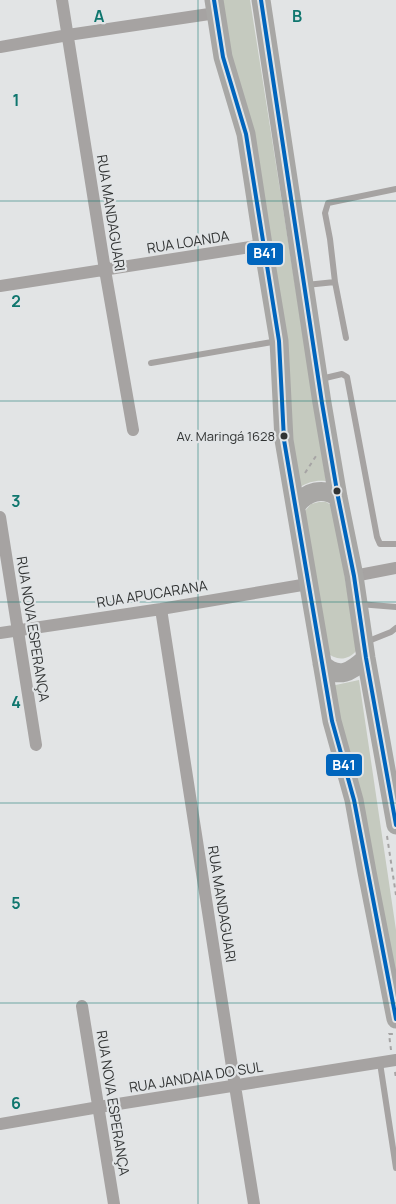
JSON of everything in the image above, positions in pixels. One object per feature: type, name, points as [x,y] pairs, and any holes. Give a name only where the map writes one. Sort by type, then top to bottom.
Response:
[{"type":"main road","points":[[260,0],[318,379],[338,497],[354,576],[365,651],[396,825]]},
{"type":"main road","points":[[215,7],[223,58],[246,134],[279,341],[284,440],[332,721],[354,800],[393,1027]]},
{"type":"main road","points":[[296,506],[302,498],[312,492],[328,492],[338,497]]},
{"type":"main road","points":[[322,664],[336,673],[346,672],[355,668],[365,651]]},
{"type":"street","name":"RUA MANDAGUARI","points":[[62,0],[133,430]]},
{"type":"street","points":[[0,47],[215,7]]},
{"type":"street","name":"RUA LOANDA","points":[[0,286],[263,245]]},
{"type":"street","name":"RUA NOVA ESPERANÇA","points":[[0,517],[36,745]]},
{"type":"street","points":[[354,576],[396,568]]},
{"type":"street","name":"RUA APUCARANA","points":[[0,633],[161,609],[308,584]]},
{"type":"street","name":"RUA MANDAGUARI","points":[[161,609],[234,1086],[254,1204]]},
{"type":"street","name":"RUA NOVA ESPERANÇA","points":[[82,1006],[114,1204]]},
{"type":"street","name":"RUA JANDAIA DO SUL","points":[[0,1124],[380,1062],[394,1056]]},
{"type":"lane","points":[[346,338],[335,282],[325,213],[328,203],[396,189]]},
{"type":"lane","points":[[304,286],[335,282]]},
{"type":"lane","points":[[151,363],[279,341]]},
{"type":"lane","points":[[318,379],[342,374],[347,377],[376,537],[380,544],[396,544]]},
{"type":"lane","points":[[358,604],[396,607]]},
{"type":"lane","points":[[365,651],[396,628]]},
{"type":"lane","points":[[380,1062],[396,1168]]},
{"type":"path","points":[[393,1027],[394,1056]]},
{"type":"shaded area","points":[[220,0],[250,0],[326,481],[312,482],[300,487],[230,54]]},
{"type":"shaded area","points":[[326,502],[333,506],[357,650],[346,658],[334,657],[326,652],[304,512],[311,504]]},
{"type":"shaded area","points":[[359,680],[396,930],[396,985],[331,686]]},
{"type":"transit line","name":"B41","points":[[214,0],[223,57],[246,134],[279,341],[284,440],[332,721],[354,800],[396,1019]]},
{"type":"transit line","name":"B41","points":[[261,0],[322,403],[354,576],[366,658],[396,825]]},
{"type":"place","name":"Av. Maringá 1628","points":[[284,436]]}]
